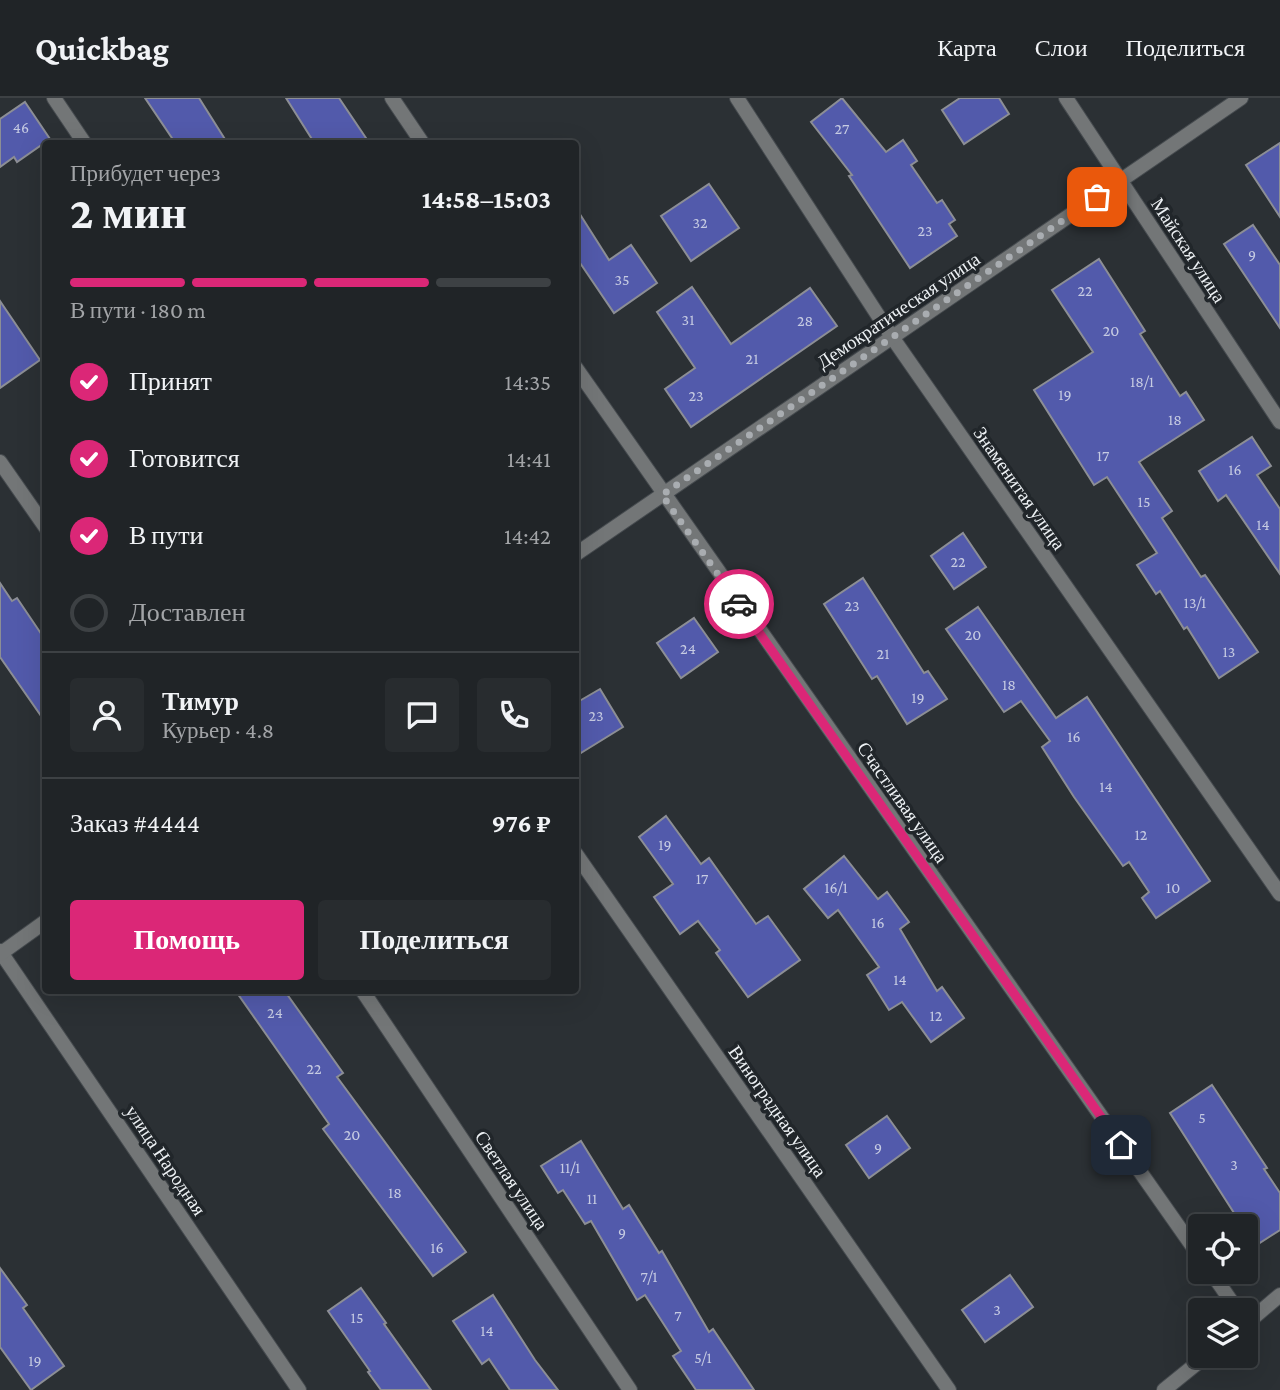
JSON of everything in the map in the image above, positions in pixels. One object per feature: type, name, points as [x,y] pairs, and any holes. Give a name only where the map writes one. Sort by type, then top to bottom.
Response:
[{"type":"street","points":[[54,98],[82,140]]},
{"type":"street","points":[[392,98],[420,140]]},
{"type":"street","name":"Знаменитая улица","points":[[737,98],[892,337],[1280,894]]},
{"type":"street","name":"Майская улица","points":[[1066,98],[1278,414]]},
{"type":"street","name":"Демократическая улица","points":[[579,552],[1241,98]]},
{"type":"street","name":"Счастливая улица","points":[[579,372],[662,495],[1188,1240]]},
{"type":"street","points":[[0,463],[42,522]]},
{"type":"street","name":"Виноградная улица","points":[[579,858],[948,1390]]},
{"type":"street","points":[[0,952],[42,924]]},
{"type":"street","name":"улица Народная","points":[[0,952],[299,1390]]},
{"type":"street","name":"Светлая улица","points":[[365,994],[630,1390]]},
{"type":"street","points":[[1258,1313],[1280,1295]]},
{"type":"street","points":[[1164,1390],[1191,1368]]},
{"type":"building","points":[[145,98],[199,98],[225,140],[173,140]]},
{"type":"building","points":[[286,98],[339,98],[367,140],[312,140]]},
{"type":"building","points":[[842,98],[886,152],[903,140],[917,161],[911,165],[937,203],[942,200],[955,220],[949,224],[957,236],[910,268],[849,176],[852,175],[811,122]]},
{"type":"building","points":[[960,98],[999,98],[1009,114],[964,144],[942,110]]},
{"type":"building","points":[[25,102],[50,139],[42,140],[42,145],[17,162],[14,157],[0,167],[0,119]]},
{"type":"building","points":[[1280,143],[1280,217],[1246,165]]},
{"type":"building","points":[[709,184],[739,228],[691,261],[661,216]]},
{"type":"building","points":[[579,213],[609,260],[631,245],[657,283],[614,313],[579,261]]},
{"type":"building","points":[[1253,225],[1280,265],[1280,328],[1224,244]]},
{"type":"building","points":[[1099,259],[1145,331],[1140,334],[1180,396],[1186,392],[1204,420],[1139,462],[1172,511],[1162,518],[1201,577],[1205,575],[1258,652],[1219,678],[1187,627],[1184,629],[1160,591],[1156,594],[1137,565],[1157,553],[1107,477],[1094,485],[1034,390],[1093,352],[1052,290]]},
{"type":"building","points":[[692,287],[731,344],[810,288],[837,326],[691,427],[665,389],[695,368],[657,312]]},
{"type":"building","points":[[0,301],[40,360],[0,388]]},
{"type":"building","points":[[1252,437],[1271,466],[1257,475],[1280,509],[1280,574],[1226,495],[1218,501],[1199,471]]},
{"type":"building","points":[[963,533],[986,567],[954,589],[931,556]]},
{"type":"building","points":[[863,578],[924,673],[928,671],[947,699],[907,724],[877,676],[872,679],[824,604]]},
{"type":"building","points":[[0,583],[12,601],[17,598],[42,635],[42,717],[0,657]]},
{"type":"building","points":[[978,607],[1056,718],[1087,697],[1210,881],[1156,918],[1142,898],[1149,892],[1129,862],[1123,866],[1074,797],[1042,747],[1050,741],[1021,701],[1004,712],[946,629]]},
{"type":"building","points":[[694,618],[718,652],[681,678],[657,643]]},
{"type":"building","points":[[600,689],[623,727],[579,754],[579,701]]},
{"type":"building","points":[[666,816],[701,864],[709,858],[756,924],[768,916],[800,960],[748,997],[716,953],[720,950],[698,921],[680,934],[654,897],[673,884],[639,837]]},
{"type":"building","points":[[844,856],[878,899],[887,892],[909,922],[900,929],[937,991],[942,987],[964,1018],[931,1042],[902,1002],[889,1010],[867,975],[879,967],[838,910],[828,918],[804,889]]},
{"type":"building","points":[[238,994],[287,994],[343,1073],[337,1077],[466,1252],[433,1276],[323,1129],[329,1124]]},
{"type":"building","points":[[1212,1085],[1267,1168],[1264,1169],[1280,1193],[1280,1230],[1258,1244],[1258,1214],[1235,1214],[1170,1113]]},
{"type":"building","points":[[887,1116],[910,1148],[869,1178],[846,1145]]},
{"type":"building","points":[[581,1141],[623,1209],[629,1205],[659,1253],[662,1251],[709,1332],[713,1329],[754,1390],[696,1390],[673,1356],[681,1351],[645,1295],[637,1300],[591,1221],[585,1224],[563,1190],[558,1193],[541,1166]]},
{"type":"building","points":[[0,1268],[27,1305],[23,1308],[64,1366],[31,1390],[0,1347]]},
{"type":"building","points":[[1010,1275],[1033,1307],[985,1342],[962,1310]]},
{"type":"building","points":[[361,1288],[431,1390],[381,1390],[368,1372],[370,1371],[328,1311]]},
{"type":"building","points":[[493,1295],[558,1390],[510,1390],[489,1359],[482,1364],[453,1321]]},
{"type":"way so far","points":[[739,604],[662,495],[1097,197]]},
{"type":"route","points":[[739,604],[1121,1145]]}]
